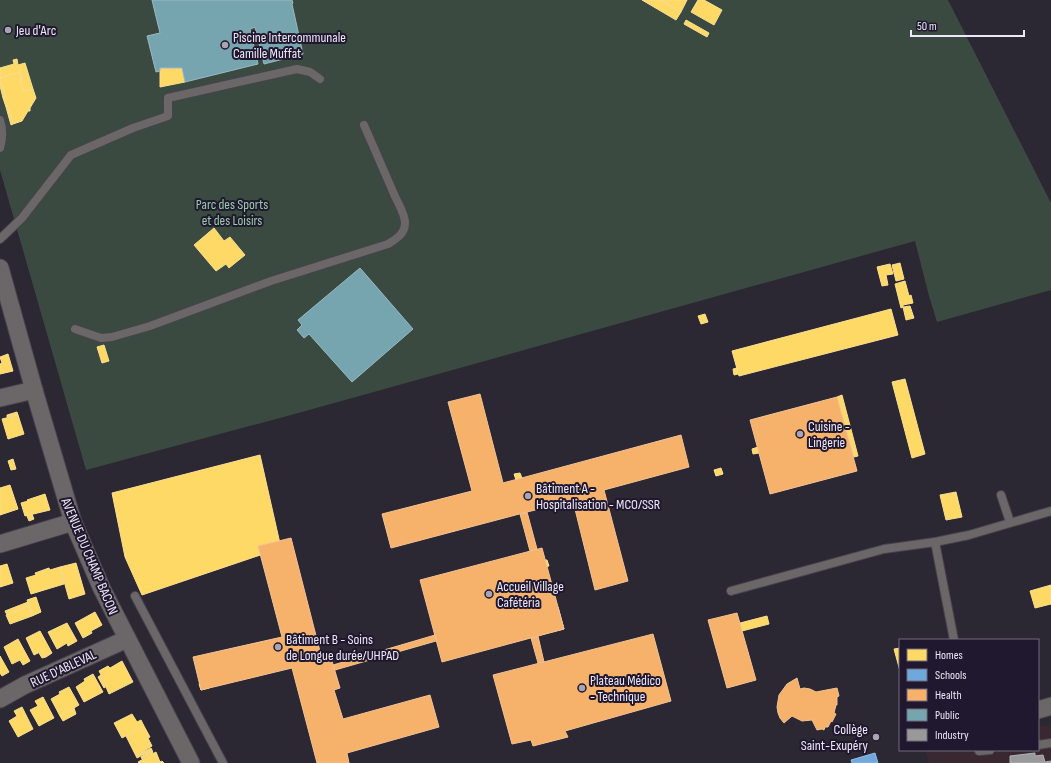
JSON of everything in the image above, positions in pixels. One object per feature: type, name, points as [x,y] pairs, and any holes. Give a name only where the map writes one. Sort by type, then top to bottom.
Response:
[{"type":"street","name":"AVENUE DU CHAMP BACON","points":[[0,268],[73,522],[102,589],[191,763]]},
{"type":"street","points":[[0,398],[34,390]]},
{"type":"street","points":[[0,544],[73,522]]},
{"type":"street","name":"RUE D'ABLEVAL","points":[[0,699],[25,685],[127,639]]},
{"type":"street","points":[[1039,710],[1051,706]]},
{"type":"lane","points":[[0,239],[22,218],[71,155],[133,128],[168,116],[168,98],[297,69],[310,72],[320,79]]},
{"type":"lane","points":[[0,120],[3,128],[2,143],[0,148]]},
{"type":"lane","points":[[75,329],[101,338],[112,337],[150,326],[271,281],[388,244],[395,240],[402,233],[405,224],[403,214],[364,125]]},
{"type":"lane","points":[[1001,495],[1010,522]]},
{"type":"lane","points":[[731,591],[884,549],[935,542],[969,535],[1051,511]]},
{"type":"lane","points":[[935,542],[954,639]]},
{"type":"lane","points":[[134,596],[223,763]]},
{"type":"lane","points":[[1039,744],[1051,743]]},
{"type":"shaded area","points":[[1051,725],[1051,763],[929,763],[925,751],[1039,751],[1039,726]]},
{"type":"green space","name":"Parc des Sports et des Loisirs","points":[[0,0],[948,0],[1051,203],[1051,290],[937,322],[915,241],[302,412],[86,470],[0,170]]},
{"type":"building: Homes","points":[[642,0],[660,0],[681,12],[676,20]]},
{"type":"building: Homes","points":[[660,0],[687,0],[681,12]]},
{"type":"building: Homes","points":[[698,0],[704,0],[722,10],[714,25],[691,12]]},
{"type":"building: Homes","points":[[686,20],[709,33],[707,37],[684,24]]},
{"type":"building: Homes","points":[[17,59],[18,65],[25,63],[33,89],[24,91],[20,79],[22,79],[20,72],[0,78],[0,68],[14,64],[13,60]]},
{"type":"building: Homes","points":[[160,68],[182,68],[185,82],[160,87]]},
{"type":"building: Homes","points":[[20,72],[22,79],[20,79],[24,91],[33,89],[36,98],[30,108],[30,111],[28,111],[22,121],[13,124],[8,106],[6,107],[3,98],[6,97],[2,84],[0,85],[0,78]]},
{"type":"building: Homes","points":[[2,84],[6,97],[3,98],[0,86]]},
{"type":"building: Homes","points":[[8,106],[13,124],[11,125],[6,107]]},
{"type":"building: Homes","points":[[214,228],[224,241],[230,237],[245,255],[229,268],[226,264],[216,271],[194,245]]},
{"type":"building: Homes","points":[[900,263],[904,279],[896,281],[892,265]]},
{"type":"building: Homes","points":[[890,264],[893,274],[886,275],[888,285],[882,286],[877,267]]},
{"type":"building: Homes","points":[[905,281],[909,296],[911,295],[913,303],[903,305],[901,308],[895,284]]},
{"type":"building: Homes","points":[[910,306],[914,318],[906,320],[903,307]]},
{"type":"building: Homes","points":[[891,309],[898,335],[739,376],[732,351]]},
{"type":"building: Homes","points":[[705,314],[708,322],[701,324],[698,316]]},
{"type":"building: Homes","points":[[104,345],[109,361],[102,363],[97,347]]},
{"type":"building: Homes","points":[[8,354],[13,371],[0,374],[0,364],[2,363],[0,357]]},
{"type":"building: Homes","points":[[737,368],[738,374],[734,375],[733,369]]},
{"type":"building: Homes","points":[[905,379],[925,454],[912,458],[892,382]]},
{"type":"building: Homes","points":[[842,395],[858,456],[854,457],[837,397]]},
{"type":"building: Homes","points":[[17,412],[18,415],[7,417],[7,415]]},
{"type":"building: Homes","points":[[18,415],[24,434],[8,439],[2,419]]},
{"type":"building: Homes","points":[[758,447],[759,453],[753,454],[752,449]]},
{"type":"building: Homes","points":[[260,455],[281,548],[142,595],[125,557],[112,493]]},
{"type":"building: Homes","points":[[13,459],[16,469],[11,470],[8,461]]},
{"type":"building: Homes","points":[[721,468],[723,474],[716,476],[714,470]]},
{"type":"building: Homes","points":[[520,473],[522,478],[516,480],[514,474]]},
{"type":"building: Homes","points":[[10,485],[18,509],[0,515],[0,488]]},
{"type":"building: Homes","points":[[956,492],[962,517],[946,520],[940,495]]},
{"type":"building: Homes","points":[[45,494],[50,510],[25,516],[21,503]]},
{"type":"building: Homes","points":[[32,514],[34,519],[29,521],[27,516]]},
{"type":"building: Homes","points":[[543,560],[547,560],[549,566],[544,567]]},
{"type":"building: Homes","points":[[76,563],[85,594],[69,599],[60,567]]},
{"type":"building: Homes","points":[[7,564],[13,583],[0,587],[0,566]]},
{"type":"building: Homes","points":[[60,567],[64,584],[31,594],[26,578],[36,575],[35,573],[49,568],[50,570]]},
{"type":"building: Homes","points":[[1051,585],[1051,604],[1035,608],[1030,591]]},
{"type":"building: Homes","points":[[36,597],[41,612],[32,616],[27,600]]},
{"type":"building: Homes","points":[[28,602],[29,606],[7,615],[5,611]]},
{"type":"building: Homes","points":[[29,606],[32,616],[10,624],[6,615]]},
{"type":"building: Homes","points":[[558,607],[564,629],[540,635],[534,614]]},
{"type":"building: Homes","points":[[95,612],[102,625],[91,631],[92,633],[83,638],[75,623]]},
{"type":"building: Homes","points":[[767,616],[769,624],[742,631],[740,623]]},
{"type":"building: Homes","points":[[67,623],[77,641],[68,646],[67,643],[57,649],[48,632]]},
{"type":"building: Homes","points":[[40,631],[52,653],[46,657],[42,651],[34,655],[26,638]]},
{"type":"building: Homes","points":[[18,639],[30,661],[23,665],[20,660],[12,664],[4,647]]},
{"type":"building: Homes","points":[[490,645],[491,647],[480,650],[479,648]]},
{"type":"building: Homes","points":[[899,648],[899,667],[894,649]]},
{"type":"building: Homes","points":[[42,651],[46,657],[42,658],[39,653]]},
{"type":"building: Homes","points":[[0,656],[9,672],[2,676],[0,673]]},
{"type":"building: Homes","points":[[122,661],[133,682],[109,694],[106,687],[107,686],[99,671],[108,666],[110,668]]},
{"type":"building: Homes","points":[[541,665],[542,669],[533,672],[531,667]]},
{"type":"building: Homes","points":[[93,674],[103,692],[84,702],[76,687],[85,681],[84,679]]},
{"type":"building: Homes","points":[[101,675],[107,686],[104,688],[98,677]]},
{"type":"building: Homes","points":[[208,681],[209,688],[205,689],[203,682]]},
{"type":"building: Homes","points":[[203,682],[205,689],[201,690],[199,684]]},
{"type":"building: Homes","points":[[69,687],[79,705],[60,716],[51,699],[60,694],[59,692]]},
{"type":"building: Homes","points":[[43,697],[54,718],[39,726],[30,710],[38,706],[35,701]]},
{"type":"building: Homes","points":[[22,707],[33,729],[18,737],[9,721],[17,716],[14,711]]},
{"type":"building: Homes","points":[[74,708],[76,714],[63,721],[60,716]]},
{"type":"building: Homes","points":[[132,714],[137,722],[141,720],[144,726],[122,738],[114,723]]},
{"type":"building: Homes","points":[[144,726],[150,737],[148,738],[152,746],[136,756],[126,736]]},
{"type":"building: Homes","points":[[151,748],[152,750],[137,758],[136,756]]},
{"type":"building: Homes","points":[[152,750],[153,753],[142,759],[141,757]]},
{"type":"building: Homes","points":[[156,752],[160,762],[162,761],[164,763],[138,762]]},
{"type":"building: Schools","points":[[875,753],[878,763],[852,763],[851,760]]},
{"type":"building: Health","name":"Bâtiment A - Hospitalisation - MCO/SSR","points":[[480,394],[503,483],[681,435],[689,467],[604,490],[628,581],[595,590],[573,501],[391,548],[382,514],[472,491],[448,402]]},
{"type":"building: Health","name":"Cuisine - Lingerie","points":[[837,397],[857,471],[770,494],[750,420]]},
{"type":"building: Health","points":[[527,512],[537,549],[530,551],[520,514]]},
{"type":"building: Health","name":"Bâtiment B - Soins de Longue durée/UHPAD","points":[[291,538],[323,663],[332,661],[340,688],[334,690],[343,719],[430,695],[439,727],[347,753],[349,763],[317,763],[292,668],[201,690],[193,657],[282,637],[258,546]]},
{"type":"building: Health","name":"Accueil Village Cafétéria","points":[[542,548],[564,629],[442,662],[420,580]]},
{"type":"building: Health","points":[[737,613],[756,680],[727,688],[708,620]]},
{"type":"building: Health","name":"Plateau Médico - Technique","points":[[653,634],[671,701],[565,731],[568,737],[533,746],[531,740],[512,744],[493,675]]},
{"type":"building: Health","points":[[435,635],[436,641],[335,670],[333,665]]},
{"type":"building: Health","points":[[538,636],[544,662],[538,663],[531,638]]},
{"type":"building: Health","points":[[797,678],[800,689],[810,689],[816,692],[837,688],[839,696],[837,697],[837,705],[834,713],[836,714],[832,722],[831,721],[828,727],[825,727],[824,730],[817,730],[812,720],[802,721],[792,716],[784,723],[780,718],[777,707],[779,695],[787,684]]},
{"type":"building: Public","name":"Piscine Intercommunale Camille Muffat","points":[[152,0],[292,0],[303,54],[264,64],[255,27],[250,29],[258,64],[185,82],[182,68],[160,68],[160,71],[156,72],[147,36],[160,33]]},
{"type":"building: Public","points":[[360,268],[413,329],[352,382],[309,334],[304,338],[297,330],[302,325],[298,320]]},
{"type":"building: Industry","points":[[1035,753],[1035,756],[1043,755],[1045,762],[1051,761],[1051,763],[1010,763],[1010,756]]},
{"type":"place","name":"Jeu d'Arc","points":[[8,30]]},
{"type":"place","name":"Piscine Intercommunale Camille Muffat","points":[[225,45]]},
{"type":"place","name":"Cuisine - Lingerie","points":[[800,434]]},
{"type":"place","name":"Bâtiment A - Hospitalisation - MCO/SSR","points":[[528,496]]},
{"type":"place","name":"Accueil Village Cafétéria","points":[[489,594]]},
{"type":"place","name":"Bâtiment B - Soins de Longue durée/UHPAD","points":[[278,647]]},
{"type":"place","name":"Plateau Médico - Technique","points":[[582,688]]},
{"type":"place","name":"Collège Saint-Exupéry","points":[[876,737]]}]
